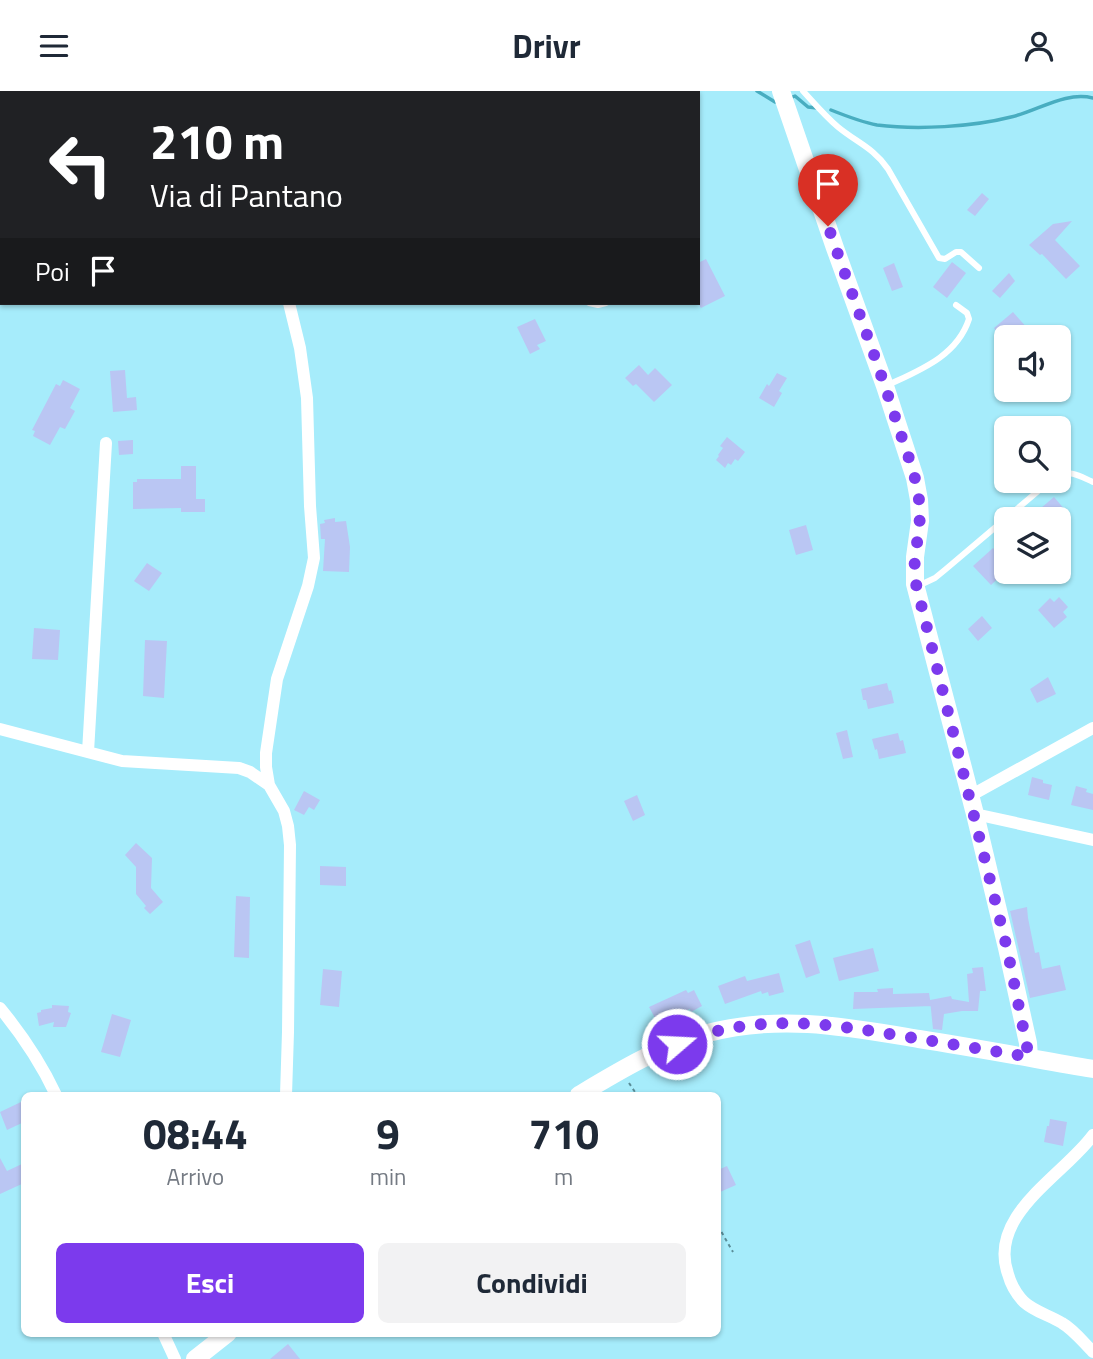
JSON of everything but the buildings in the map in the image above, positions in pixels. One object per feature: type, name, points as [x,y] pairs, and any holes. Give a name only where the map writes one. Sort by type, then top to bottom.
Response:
[{"type":"street","points":[[781,91],[915,478],[920,521],[914,570],[916,587],[975,814],[1007,948],[1029,1057]]},
{"type":"street","points":[[286,1092],[289,845],[286,817],[270,785],[266,753],[276,685],[309,586],[314,558],[306,389],[289,305]]},
{"type":"street","points":[[88,751],[106,443]]},
{"type":"street","points":[[970,796],[1093,728]]},
{"type":"street","points":[[0,729],[128,762],[239,768],[270,785]]},
{"type":"street","points":[[975,814],[1093,840]]},
{"type":"street","points":[[0,1008],[32,1051],[53,1092]]},
{"type":"street","points":[[584,1092],[677,1044],[716,1031],[758,1024],[833,1025],[1093,1069]]},
{"type":"street","points":[[1093,1135],[1022,1208],[1009,1233],[1004,1253],[1008,1276],[1021,1298],[1033,1309],[1067,1326],[1093,1352]]},
{"type":"street","points":[[165,1337],[175,1359]]},
{"type":"street","points":[[195,1359],[223,1337]]},
{"type":"lane","points":[[803,91],[840,128],[880,157],[939,258],[945,259],[961,252],[979,268]]},
{"type":"lane","points":[[885,386],[934,362],[956,343],[969,319],[967,313],[956,305]]},
{"type":"lane","points":[[1071,473],[1093,482]]},
{"type":"lane","points":[[916,587],[940,574],[1036,493]]},
{"type":"path","points":[[721,1231],[733,1252]]},
{"type":"waterway","points":[[757,91],[775,102],[779,101]]},
{"type":"waterway","points":[[790,98],[795,96],[808,107],[817,108]]},
{"type":"waterway","points":[[831,110],[877,125],[944,127],[1011,117],[1072,97],[1093,98]]},
{"type":"route","points":[[677,1044],[732,1028],[758,1024],[802,1023],[833,1025],[1029,1057],[1007,948],[975,814],[915,580],[920,521],[916,482],[828,226]]}]
